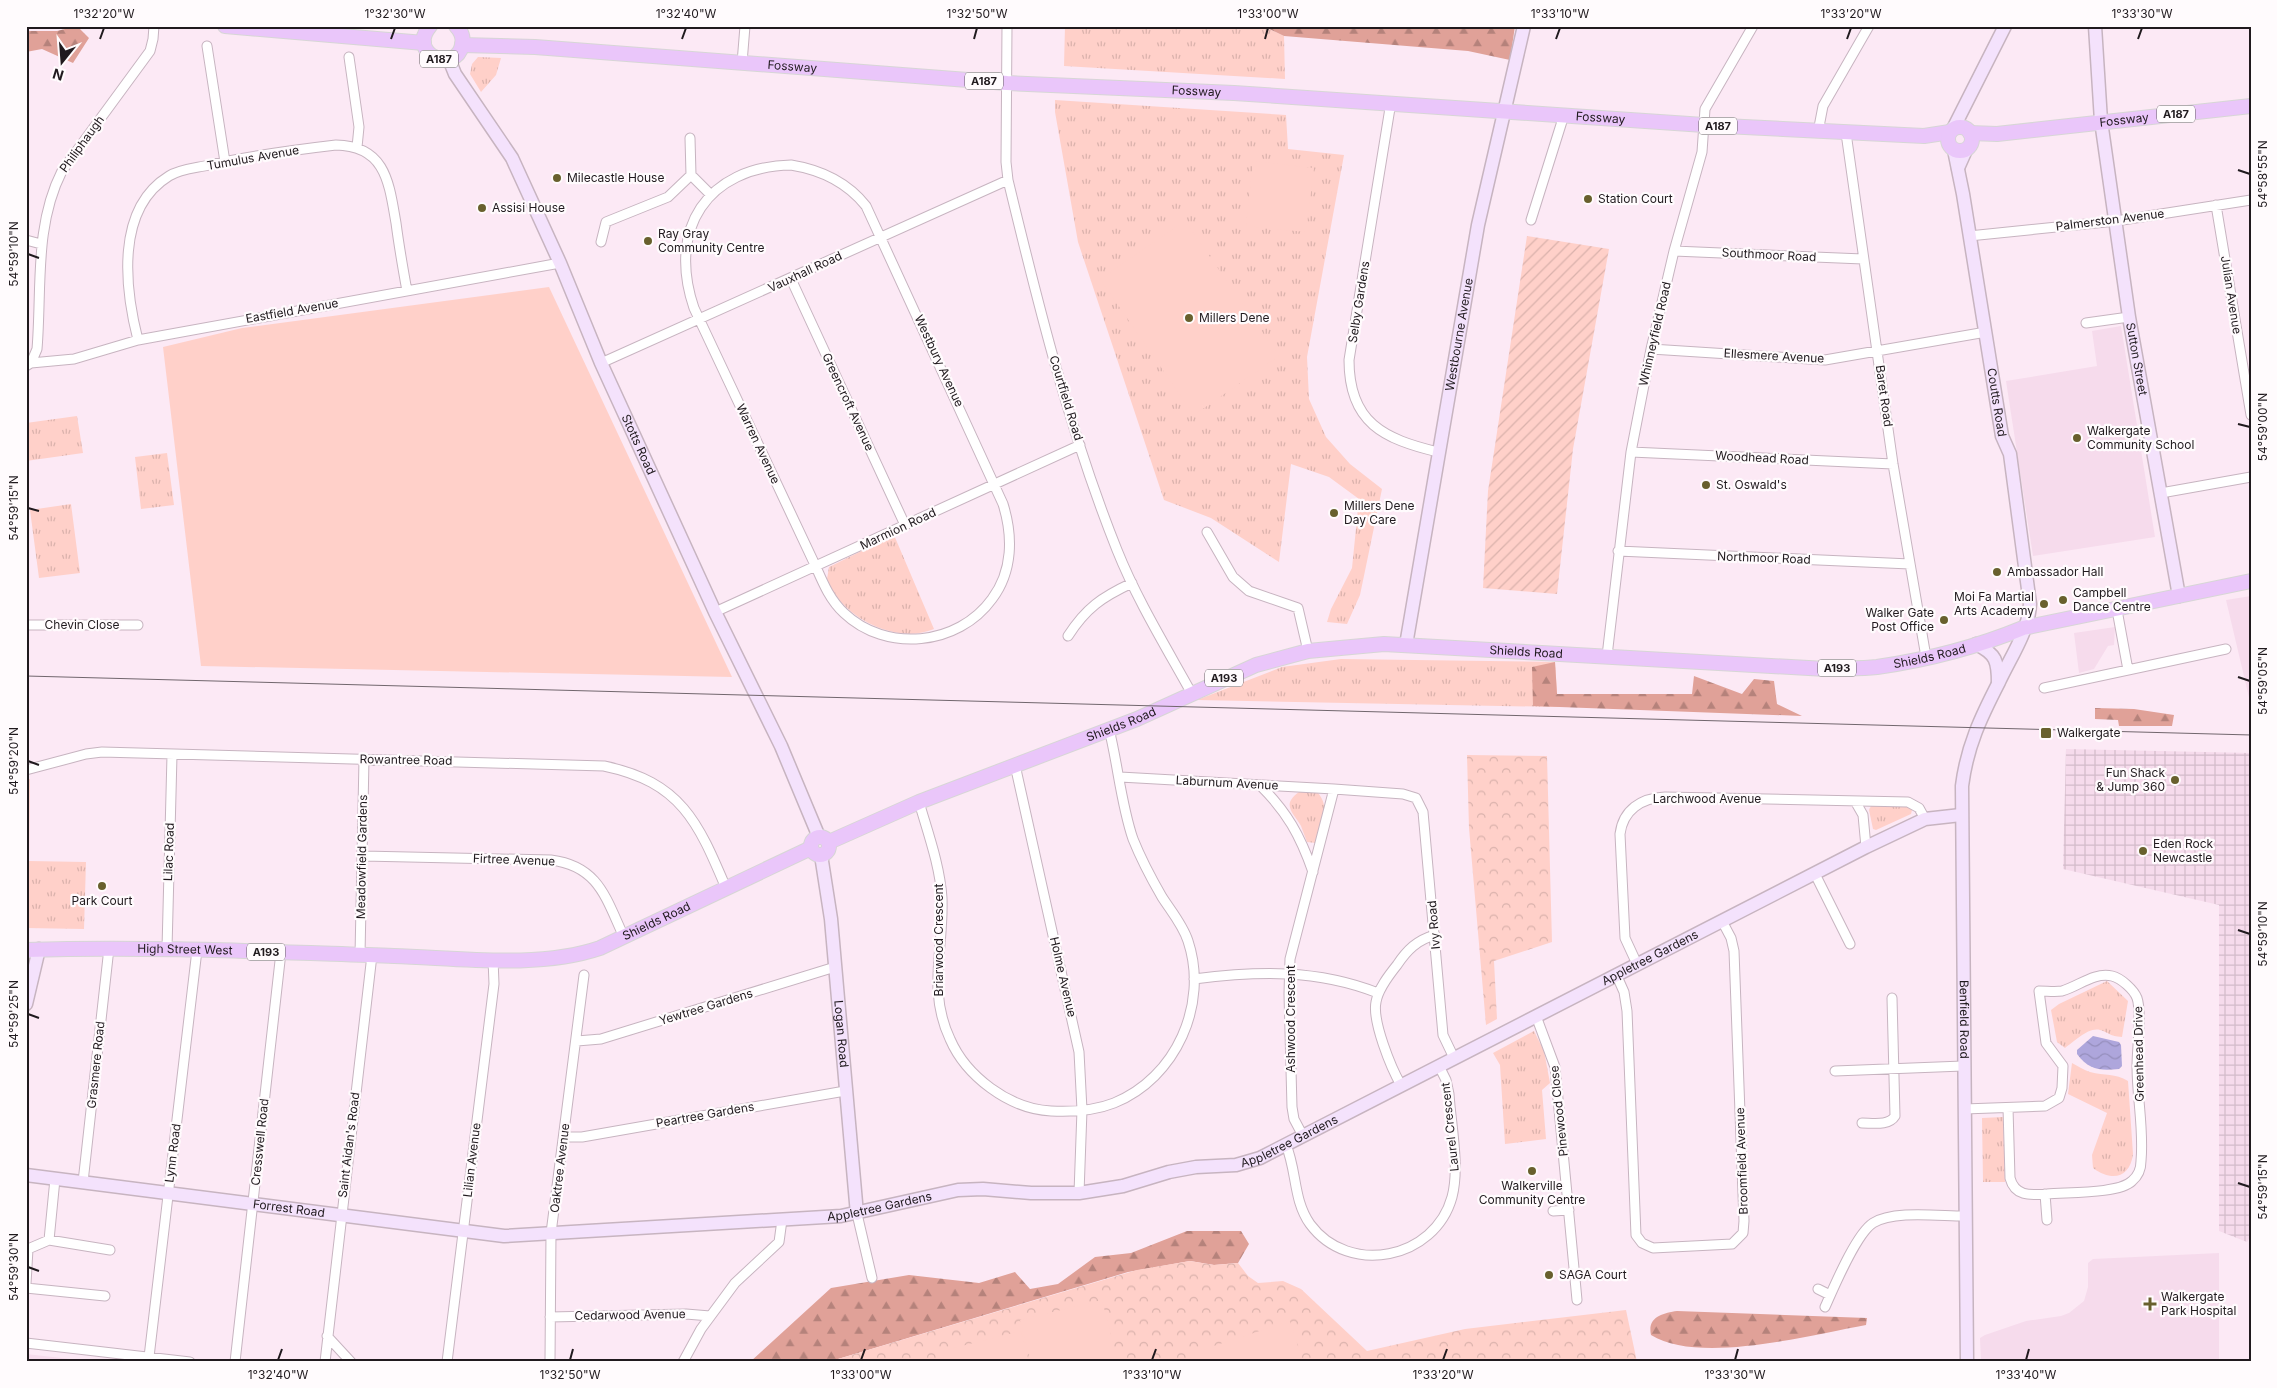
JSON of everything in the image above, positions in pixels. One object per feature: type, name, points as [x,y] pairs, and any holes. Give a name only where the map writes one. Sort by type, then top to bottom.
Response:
[{"type":"main road","name":"A187","points":[[224,26],[424,43]]},
{"type":"main road","name":"A187","points":[[430,26],[424,36],[425,48],[432,57],[443,60],[458,54],[462,45],[462,34],[456,26]]},
{"type":"main road","name":"Fossway","points":[[462,45],[535,47],[1007,82],[1392,102],[1818,132],[1930,136],[1963,143],[1997,134],[2101,121],[2251,106]]},
{"type":"main road","name":"Fossway","points":[[1930,136],[1952,131]]},
{"type":"main road","points":[[1952,131],[1948,140],[1963,143]]},
{"type":"main road","name":"Shields Road","points":[[493,959],[567,958],[600,948],[726,888],[919,802],[1109,729],[1256,665],[1308,651],[1364,644],[1406,645],[1826,669],[1875,667],[1926,658],[2023,632],[2251,581]]},
{"type":"main road","name":"High Street West","points":[[32,950],[167,949],[493,959]]},
{"type":"street","name":"Philiphaugh","points":[[29,365],[37,349],[41,244],[48,204],[62,171],[150,51],[154,26]]},
{"type":"street","points":[[742,62],[745,26]]},
{"type":"street","name":"Courtfield Road","points":[[1007,26],[1006,162],[1008,180],[1041,317],[1080,445],[1117,550],[1132,583],[1192,694]]},
{"type":"street","name":"Westbourne Avenue","points":[[1406,645],[1478,225],[1524,26]]},
{"type":"street","name":"Whinneyfield Road","points":[[1607,656],[1631,452],[1651,349],[1674,251],[1702,152],[1706,109],[1753,26]]},
{"type":"street","points":[[1818,132],[1823,106],[1869,26]]},
{"type":"street","points":[[1952,131],[1966,107],[2005,26]]},
{"type":"street","name":"Sutton Street","points":[[2095,26],[2101,121],[2130,317],[2179,596]]},
{"type":"street","points":[[206,46],[225,162]]},
{"type":"street","points":[[349,58],[359,127],[357,147],[375,159],[387,176],[407,292]]},
{"type":"street","name":"Stotts Road","points":[[449,59],[455,74],[512,158],[560,263],[601,363],[715,612],[782,746],[820,845]]},
{"type":"street","name":"Selby Gardens","points":[[1392,102],[1349,360],[1349,380],[1362,410],[1371,424],[1391,438],[1438,452]]},
{"type":"street","name":"Coutts Road","points":[[1966,107],[1963,143],[1958,168],[2002,436],[2010,454],[2029,597],[2029,615],[2023,632]]},
{"type":"street","points":[[1531,220],[1564,115]]},
{"type":"street","name":"Baret Road","points":[[1846,133],[1893,464],[1926,658]]},
{"type":"street","points":[[690,138],[692,175],[711,195]]},
{"type":"street","name":"Tumulus Avenue","points":[[138,340],[132,312],[128,277],[130,243],[141,206],[157,185],[170,176],[225,162],[336,144],[357,147]]},
{"type":"street","name":"Westbury Avenue","points":[[711,195],[734,178],[755,169],[792,165],[828,174],[858,195],[882,237],[995,484],[1008,518],[1010,548],[1005,574],[992,599],[971,620],[947,633],[926,639],[900,639],[862,627],[850,619],[834,601],[816,568]]},
{"type":"street","points":[[601,242],[606,222],[668,197],[692,175]]},
{"type":"street","name":"Vauxhall Road","points":[[601,363],[1008,180]]},
{"type":"street","name":"Warren Avenue","points":[[711,195],[693,222],[689,234],[684,263],[688,290],[700,320],[816,568]]},
{"type":"street","name":"Palmerston Avenue","points":[[1969,236],[2116,221],[2251,200]]},
{"type":"street","name":"Julian Avenue","points":[[2216,205],[2251,415]]},
{"type":"street","points":[[26,240],[41,244]]},
{"type":"street","name":"Southmoor Road","points":[[1674,251],[1863,259]]},
{"type":"street","name":"Eastfield Avenue","points":[[29,365],[74,359],[138,340],[560,263]]},
{"type":"street","name":"Greencroft Avenue","points":[[790,279],[905,525]]},
{"type":"street","points":[[2086,323],[2130,317]]},
{"type":"street","name":"Ellesmere Avenue","points":[[1651,349],[1825,360],[1986,332]]},
{"type":"street","name":"Marmion Road","points":[[715,612],[816,568],[1080,445]]},
{"type":"street","name":"Woodhead Road","points":[[1631,452],[1893,464]]},
{"type":"street","points":[[2161,493],[2251,477]]},
{"type":"street","points":[[1207,532],[1233,577],[1249,591],[1298,608],[1308,651]]},
{"type":"street","name":"Northmoor Road","points":[[1618,551],[1910,564]]},
{"type":"street","points":[[1068,636],[1080,617],[1097,601],[1132,583]]},
{"type":"street","points":[[2118,610],[2128,670]]},
{"type":"street","name":"Chevin Close","points":[[26,624],[138,625]]},
{"type":"street","name":"Benfield Road","points":[[1967,1362],[1964,1216],[1962,786],[1969,746],[2023,632]]},
{"type":"street","points":[[1976,644],[1988,650],[1994,656],[1998,669],[1998,683]]},
{"type":"street","points":[[2044,688],[2226,649]]},
{"type":"street","name":"Briarwood Crescent","points":[[919,802],[940,883],[942,914],[936,988],[939,1007],[950,1041],[958,1055],[978,1078],[1014,1101],[1045,1111],[1082,1110],[1101,1107],[1129,1096],[1148,1082],[1163,1067],[1177,1048],[1192,1008],[1194,979],[1188,941],[1182,927],[1152,879],[1127,819],[1109,729]]},
{"type":"street","name":"Rowantree Road","points":[[26,770],[94,753],[595,765],[621,770],[657,785],[687,812],[704,837],[726,888]]},
{"type":"street","name":"Lilac Road","points":[[167,949],[172,755]]},
{"type":"street","name":"Meadowfield Gardens","points":[[364,759],[363,856],[366,955]]},
{"type":"street","name":"Holme Avenue","points":[[1014,765],[1076,1036],[1081,1075],[1082,1110],[1079,1193]]},
{"type":"street","name":"Laburnum Avenue","points":[[1120,777],[1410,795]]},
{"type":"street","points":[[1260,785],[1284,811],[1293,824],[1313,872]]},
{"type":"street","name":"Ashwood Crescent","points":[[1303,1136],[1294,1119],[1292,1108],[1289,973],[1293,946],[1334,789]]},
{"type":"street","name":"Ivy Road","points":[[1410,795],[1419,802],[1423,812],[1443,1035],[1454,1058]]},
{"type":"street","name":"Larchwood Avenue","points":[[1637,964],[1625,938],[1620,834],[1625,817],[1634,806],[1644,800],[1665,797],[1912,803],[1919,808],[1925,819]]},
{"type":"street","points":[[1855,801],[1862,815],[1866,847]]},
{"type":"street","name":"Appletree Gardens","points":[[551,1233],[857,1214],[958,1190],[984,1189],[1031,1193],[1079,1193],[1123,1186],[1184,1169],[1248,1162],[1286,1145],[1866,847],[1925,819],[1961,815]]},
{"type":"street","name":"Logan Road","points":[[820,845],[828,891],[857,1214]]},
{"type":"street","name":"Firtree Avenue","points":[[363,856],[551,860],[570,864],[586,872],[598,883],[624,938]]},
{"type":"street","points":[[1815,874],[1850,944]]},
{"type":"street","name":"Broomfield Avenue","points":[[1616,974],[1624,992],[1627,1012],[1636,1235],[1642,1243],[1653,1248],[1732,1244],[1741,1236],[1744,1221],[1734,951],[1731,938],[1722,921]]},
{"type":"street","points":[[1401,1085],[1389,1061],[1376,1016],[1375,1004],[1378,993],[1411,946],[1435,935]]},
{"type":"street","name":"Grasmere Road","points":[[83,1182],[109,948]]},
{"type":"street","points":[[26,1004],[32,950]]},
{"type":"street","name":"Lynn Road","points":[[148,1357],[197,950]]},
{"type":"street","name":"Cresswell Road","points":[[235,1362],[281,952]]},
{"type":"street","name":"Saint Aidan's Road","points":[[325,1362],[342,1215],[342,1198],[366,955]]},
{"type":"street","name":"Lilian Avenue","points":[[447,1362],[494,984],[493,959]]},
{"type":"street","name":"Yewtree Gardens","points":[[577,1041],[601,1039],[835,967]]},
{"type":"street","points":[[1194,979],[1257,973],[1289,973],[1313,976],[1378,993]]},
{"type":"street","name":"Oaktree Avenue","points":[[550,1362],[551,1233],[584,975]]},
{"type":"street","name":"Greenhead Drive","points":[[1964,1109],[2046,1106],[2056,1102],[2061,1094],[2063,1066],[2046,1043],[2039,991],[2062,991],[2093,977],[2105,975],[2119,979],[2133,991],[2137,997],[2138,1007],[2137,1066],[2142,1124],[2142,1162],[2139,1171],[2131,1182],[2117,1188],[2022,1194],[2011,1183],[2008,1108]]},
{"type":"street","points":[[1862,1123],[1893,1120],[1896,1112],[1892,998]]},
{"type":"street","name":"Pinewood Close","points":[[1536,1016],[1555,1067],[1578,1300]]},
{"type":"street","name":"Laurel Crescent","points":[[1286,1145],[1292,1161],[1295,1188],[1300,1207],[1311,1225],[1328,1240],[1348,1251],[1368,1255],[1396,1253],[1414,1245],[1427,1236],[1448,1210],[1454,1186],[1449,1094],[1446,1080],[1439,1066]]},
{"type":"street","points":[[1835,1071],[1963,1066]]},
{"type":"street","name":"Peartree Gardens","points":[[564,1138],[582,1137],[845,1091]]},
{"type":"street","name":"Forrest Road","points":[[26,1176],[168,1192],[463,1232],[504,1236],[551,1233]]},
{"type":"street","points":[[49,1240],[55,1179]]},
{"type":"street","points":[[2045,1194],[2047,1220]]},
{"type":"street","points":[[1552,1211],[1569,1210]]},
{"type":"street","points":[[857,1214],[872,1278]]},
{"type":"street","points":[[1825,1307],[1858,1241],[1873,1223],[1897,1216],[1964,1216]]},
{"type":"street","points":[[683,1362],[710,1316],[742,1275],[777,1245],[781,1237],[782,1220]]},
{"type":"street","points":[[26,1284],[28,1249],[49,1240],[110,1250]]},
{"type":"street","points":[[26,1288],[105,1296]]},
{"type":"street","points":[[1818,1289],[1830,1295]]},
{"type":"street","name":"Cedarwood Avenue","points":[[550,1317],[686,1314],[710,1316]]},
{"type":"street","points":[[327,1336],[351,1362]]},
{"type":"street","points":[[26,1343],[190,1362]]},
{"type":"shaded area","name":"Walkergate Community School","points":[[2121,326],[2155,537],[2033,556],[2006,381],[2097,366],[2092,331]]},
{"type":"shaded area","points":[[2251,596],[2251,706],[2226,600]]},
{"type":"shaded area","points":[[2115,627],[2114,645],[2108,646],[2094,669],[2079,673],[2074,633]]},
{"type":"shaded area","points":[[2066,749],[2251,753],[2251,1235],[2247,1242],[2219,1231],[2219,905],[2063,869]]},
{"type":"shaded area","name":"Walkergate Park Hospital","points":[[2219,1253],[2219,1362],[1981,1362],[1980,1338],[1985,1335],[2026,1321],[2061,1316],[2069,1313],[2084,1301],[2088,1287],[2088,1263],[2093,1259]]},
{"type":"shaded area","points":[[26,1354],[97,1362],[26,1362]]},
{"type":"green space","points":[[77,26],[89,38],[73,63],[42,49],[26,52],[26,31],[57,31]]},
{"type":"green space","points":[[1065,26],[1263,26],[1284,36],[1285,79],[1064,66]]},
{"type":"green space","points":[[1263,26],[1515,26],[1510,60],[1468,51],[1284,36]]},
{"type":"green space","points":[[478,57],[501,58],[496,75],[481,92],[470,74],[472,64]]},
{"type":"green space","points":[[1055,100],[1286,115],[1288,149],[1344,155],[1307,357],[1309,399],[1326,437],[1350,464],[1382,489],[1360,595],[1347,624],[1327,622],[1331,609],[1352,568],[1359,499],[1329,477],[1291,464],[1279,562],[1211,518],[1164,500],[1078,242],[1055,112]]},
{"type":"green space","points":[[1253,161],[1314,168],[1306,232],[1246,226]]},
{"type":"green space","name":"Millers Dene","points":[[1185,221],[1279,356],[1194,415],[1100,279]]},
{"type":"green space","points":[[1527,236],[1609,249],[1573,449],[1557,594],[1483,588],[1488,491]]},
{"type":"green space","points":[[549,287],[732,677],[201,666],[163,347],[242,328]]},
{"type":"green space","points":[[77,416],[83,453],[26,461],[26,423]]},
{"type":"green space","points":[[167,453],[174,505],[141,509],[135,457]]},
{"type":"green space","points":[[71,504],[80,573],[39,578],[30,510]]},
{"type":"green space","points":[[894,535],[934,629],[908,634],[880,628],[856,615],[845,606],[835,594],[827,579],[829,567]]},
{"type":"green space","points":[[1341,659],[1555,662],[1558,707],[1197,700],[1282,667]]},
{"type":"green space","points":[[1555,662],[1557,694],[1692,694],[1694,676],[1742,694],[1754,679],[1774,681],[1777,704],[1802,716],[1533,706],[1532,667]]},
{"type":"green space","points":[[2095,708],[2134,709],[2174,715],[2172,726],[2119,726],[2118,720],[2095,719]]},
{"type":"green space","points":[[1467,755],[1547,756],[1552,942],[1494,961],[1497,1019],[1486,1025],[1469,828]]},
{"type":"green space","points":[[30,779],[29,861],[86,862],[84,929],[26,928],[26,780]]},
{"type":"green space","points":[[1299,792],[1318,793],[1324,805],[1324,817],[1316,843],[1307,842],[1301,826],[1290,809],[1291,801]]},
{"type":"green space","points":[[1871,806],[1909,806],[1912,810],[1911,814],[1876,830],[1873,829],[1869,810]]},
{"type":"green space","points":[[2107,981],[2128,1001],[2122,1037],[2095,1030],[2086,1033],[2065,1048],[2057,1042],[2051,1010],[2059,1004]]},
{"type":"green space","points":[[1534,1031],[1544,1051],[1550,1083],[1542,1090],[1546,1139],[1505,1144],[1500,1065],[1493,1053]]},
{"type":"green space","points":[[2072,1063],[2090,1072],[2123,1078],[2128,1081],[2133,1154],[2131,1162],[2124,1173],[2113,1176],[2093,1168],[2092,1155],[2107,1113],[2068,1094]]},
{"type":"green space","points":[[2003,1117],[2005,1182],[1983,1182],[1982,1118]]},
{"type":"green space","points":[[1187,1231],[1241,1231],[1249,1244],[1238,1263],[1214,1265],[1190,1261],[1128,1272],[828,1362],[750,1362],[831,1288],[909,1275],[979,1283],[1015,1272],[1030,1289],[1058,1284],[1095,1257],[1131,1253]]},
{"type":"green space","points":[[1190,1261],[1214,1265],[1238,1263],[1248,1276],[1258,1283],[1283,1281],[1301,1289],[1367,1351],[1465,1329],[1626,1310],[1637,1362],[828,1362],[1137,1270]]},
{"type":"green space","points":[[1102,1300],[1118,1362],[1031,1362],[1020,1320]]},
{"type":"green space","points":[[1677,1311],[1867,1318],[1866,1325],[1786,1340],[1726,1348],[1697,1348],[1672,1344],[1651,1335],[1651,1324],[1657,1317]]},
{"type":"green space","points":[[1290,1321],[1303,1362],[1192,1362],[1189,1354]]},
{"type":"green space","points":[[1021,1331],[1029,1362],[945,1362],[942,1351]]},
{"type":"water","points":[[2093,1036],[2119,1042],[2121,1045],[2122,1066],[2119,1069],[2106,1070],[2095,1068],[2086,1063],[2077,1054],[2077,1050]]},
{"type":"tram line","points":[[26,676],[2251,735]]},
{"type":"place","name":"Milecastle House","points":[[557,178]]},
{"type":"place","name":"Station Court","points":[[1588,199]]},
{"type":"place","name":"Assisi House","points":[[482,208]]},
{"type":"place","name":"Ray Gray Community Centre","points":[[648,241]]},
{"type":"place","name":"Millers Dene","points":[[1189,318]]},
{"type":"place","name":"Walkergate Community School","points":[[2077,438]]},
{"type":"place","name":"St. Oswald's","points":[[1706,485]]},
{"type":"place","name":"Millers Dene Day Care","points":[[1334,513]]},
{"type":"place","name":"Ambassador Hall","points":[[1997,572]]},
{"type":"place","name":"Campbell Dance Centre","points":[[2063,600]]},
{"type":"place","name":"Moi Fa Martial Arts Academy","points":[[2044,604]]},
{"type":"place","name":"Walker Gate Post Office","points":[[1944,620]]},
{"type":"place","name":"Walkergate","points":[[2046,733]]},
{"type":"place","name":"Fun Shack & Jump 360","points":[[2175,780]]},
{"type":"place","name":"Eden Rock Newcastle","points":[[2143,851]]},
{"type":"place","name":"Park Court","points":[[102,886]]},
{"type":"place","name":"Walkerville Community Centre","points":[[1532,1171]]},
{"type":"place","name":"SAGA Court","points":[[1549,1275]]},
{"type":"place","name":"Walkergate Park Hospital","points":[[2150,1304]]}]
